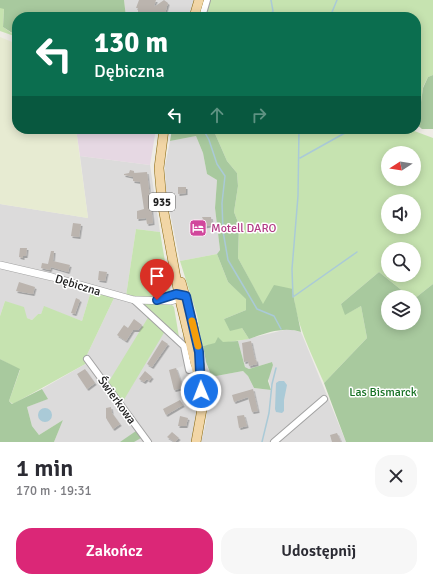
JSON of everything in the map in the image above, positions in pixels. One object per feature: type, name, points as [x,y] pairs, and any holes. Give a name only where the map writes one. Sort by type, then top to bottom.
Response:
[{"type":"main road","points":[[196,12],[200,0]]},
{"type":"main road","name":"935","points":[[163,134],[159,168],[163,210],[182,296],[197,341],[201,414],[196,442]]},
{"type":"street","points":[[203,12],[207,0]]},
{"type":"street","name":"Dębiczna","points":[[0,265],[45,275],[134,300],[157,300],[182,296]]},
{"type":"street","points":[[134,300],[184,346],[189,370],[198,368]]},
{"type":"street","name":"Świerkowa","points":[[87,359],[148,442]]},
{"type":"street","points":[[274,442],[324,399]]},
{"type":"shaded area","points":[[124,0],[197,0],[193,12],[125,12]]},
{"type":"shaded area","points":[[77,134],[155,134],[150,165],[80,156]]},
{"type":"shaded area","points":[[196,136],[203,153],[207,174],[217,180],[215,208],[220,250],[217,254],[180,261],[166,193],[165,166],[170,141]]},
{"type":"shaded area","points":[[80,156],[150,165],[160,232],[136,229],[126,296],[0,263],[0,204],[88,218]]},
{"type":"shaded area","points":[[0,268],[91,291],[82,321],[44,307],[41,314],[38,314],[32,320],[27,318],[5,301],[0,316]]},
{"type":"shaded area","points":[[114,298],[134,302],[176,342],[186,334],[198,388],[199,406],[192,442],[54,442],[63,420],[39,435],[32,426],[27,407],[47,399],[42,389],[87,363],[85,359]]},
{"type":"shaded area","points":[[288,329],[301,332],[346,442],[201,442],[206,422],[207,406],[202,346],[208,369],[216,376],[243,371],[248,376],[254,388],[271,390],[268,375],[273,365],[272,362],[249,369],[245,367],[238,341]]},
{"type":"shaded area","points":[[183,366],[189,383],[182,385],[177,368]]},
{"type":"green space","points":[[0,0],[124,0],[125,12],[12,12],[12,33],[3,27],[4,9],[0,8]]},
{"type":"green space","points":[[204,0],[433,0],[433,75],[428,77],[423,87],[421,102],[421,12],[200,12]]},
{"type":"green space","points":[[0,8],[4,8],[3,27],[12,33],[12,35],[0,31]]},
{"type":"green space","points":[[0,37],[12,42],[12,134],[77,134],[88,218],[0,204]]},
{"type":"green space","points":[[433,75],[433,129],[422,129],[421,102],[423,88],[428,77]]},
{"type":"green space","points":[[171,134],[215,134],[227,161],[237,173],[238,186],[234,212],[239,225],[238,258],[263,304],[274,285],[293,289],[301,332],[295,330],[281,330],[249,339],[242,328],[230,331],[224,319],[246,310],[246,299],[228,282],[217,254],[220,250],[215,208],[217,180],[207,174],[203,153],[196,136],[170,141]]},
{"type":"green space","points":[[215,134],[421,134],[433,138],[433,284],[421,293],[421,290],[401,290],[391,282],[421,282],[421,242],[381,242],[381,274],[379,272],[341,304],[346,314],[361,306],[367,338],[324,383],[300,326],[294,302],[293,289],[263,305],[238,258],[239,225],[234,212],[238,186],[237,173],[227,161]]},
{"type":"green space","points":[[136,229],[160,232],[170,291],[168,294],[148,298],[126,296]]},
{"type":"green space","points":[[217,254],[228,282],[246,298],[246,310],[224,319],[242,328],[249,339],[202,346],[197,315],[180,261]]},
{"type":"green space","name":"Las Bismarck","points":[[379,272],[381,274],[381,282],[391,282],[401,290],[381,290],[381,330],[421,330],[421,293],[433,284],[433,442],[346,442],[324,383],[367,338],[361,306],[345,315],[341,304]]},
{"type":"green space","points":[[91,291],[114,298],[85,359],[87,363],[13,404],[9,401],[20,370],[0,359],[0,316],[5,301],[24,307],[27,318],[32,320],[38,314],[41,314],[44,306],[82,321]]},
{"type":"green space","points":[[148,302],[170,303],[174,307],[179,337],[167,329],[142,305]]},
{"type":"green space","points":[[149,316],[165,331],[122,403],[108,383]]},
{"type":"green space","points":[[218,337],[223,342],[238,341],[245,367],[249,369],[272,362],[273,365],[268,381],[271,390],[254,388],[248,376],[243,371],[216,376],[211,375],[206,362],[203,346],[215,343]]},
{"type":"green space","points":[[0,359],[20,369],[9,401],[12,404],[42,389],[48,399],[27,407],[32,426],[39,435],[63,420],[54,442],[0,442]]},
{"type":"green space","points":[[136,431],[141,438],[134,442],[120,442]]},
{"type":"water","points":[[279,381],[284,381],[287,385],[284,400],[284,411],[282,413],[276,412],[275,409],[276,383]]},
{"type":"water","points":[[42,408],[48,408],[52,412],[52,418],[48,422],[42,422],[38,418],[38,412]]},
{"type":"building","points":[[139,0],[156,0],[154,7],[164,0],[168,3],[165,12],[138,12],[138,8],[136,8]]},
{"type":"building","points":[[130,170],[134,171],[134,173],[147,172],[153,223],[147,224],[146,218],[137,219],[137,211],[144,209],[140,182],[133,181],[133,177],[124,175],[129,173]]},
{"type":"building","points":[[178,187],[186,187],[186,193],[178,194]]},
{"type":"building","points":[[202,217],[211,217],[212,225],[202,227],[203,231],[196,232],[195,224],[199,223],[198,220],[203,219]]},
{"type":"building","points":[[73,223],[81,224],[79,237],[71,236]]},
{"type":"building","points":[[20,248],[27,248],[26,256],[23,256],[23,258],[19,257]]},
{"type":"building","points":[[51,251],[54,251],[53,261],[70,265],[68,272],[51,267],[50,270],[41,268],[42,263],[48,264]]},
{"type":"building","points":[[99,271],[107,272],[105,281],[98,280]]},
{"type":"building","points":[[19,282],[35,287],[33,294],[16,291]]},
{"type":"building","points":[[76,298],[80,300],[75,314],[71,313]]},
{"type":"building","points":[[134,319],[142,325],[138,330],[133,330],[126,341],[117,335],[124,325],[128,328]]},
{"type":"building","points":[[162,340],[168,344],[152,367],[147,364]]},
{"type":"building","points":[[251,341],[257,364],[249,366],[248,361],[244,362],[242,343]]},
{"type":"building","points":[[176,368],[183,388],[174,390],[169,370]]},
{"type":"building","points":[[85,369],[95,383],[87,389],[77,374]]},
{"type":"building","points":[[145,371],[152,377],[149,381],[147,379],[144,382],[139,379]]},
{"type":"building","points":[[253,389],[258,411],[252,412],[248,397],[234,402],[232,395]]},
{"type":"building","points":[[180,400],[183,405],[166,415],[163,409]]},
{"type":"building","points":[[111,407],[112,413],[120,424],[113,429],[106,418],[106,408]]},
{"type":"building","points":[[244,415],[247,426],[239,428],[237,416]]},
{"type":"building","points":[[180,416],[188,418],[186,426],[178,426]]},
{"type":"building","points":[[172,432],[179,438],[175,442],[167,437]]},
{"type":"building","points":[[337,433],[341,442],[332,442],[330,435]]},
{"type":"waterway","points":[[271,0],[272,12]]},
{"type":"waterway","points":[[332,12],[337,0]]},
{"type":"waterway","points":[[206,134],[217,164],[225,176],[222,203],[223,231],[228,260],[257,309],[274,316],[281,329]]},
{"type":"waterway","points":[[299,134],[298,196],[292,269],[293,297],[357,252]]},
{"type":"waterway","points":[[300,158],[343,134]]},
{"type":"waterway","points":[[262,442],[269,413],[272,384],[276,368]]},
{"type":"slow traffic","points":[[192,321],[198,346]]},
{"type":"place","name":"Motell DARO","points":[[198,228]]},
{"type":"route","points":[[157,300],[176,294],[186,296],[199,352],[201,391]]}]
